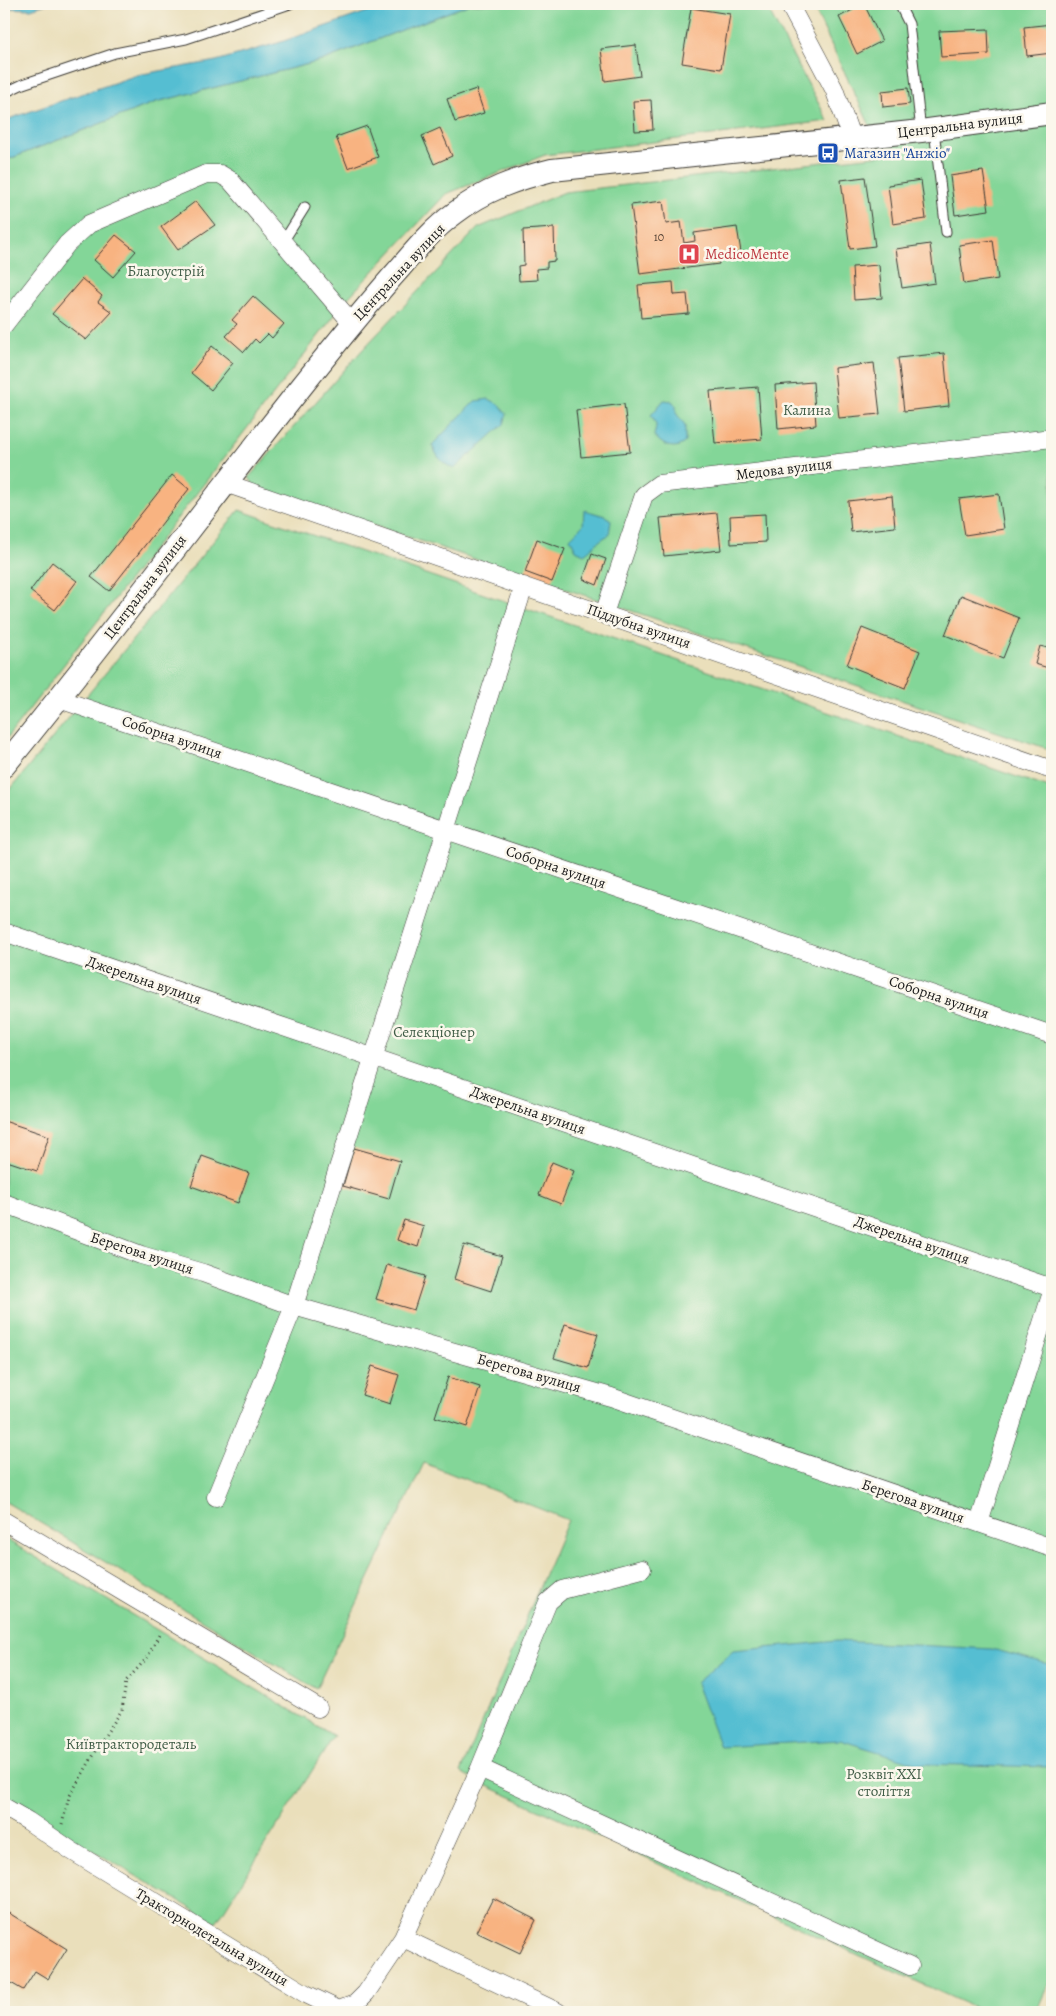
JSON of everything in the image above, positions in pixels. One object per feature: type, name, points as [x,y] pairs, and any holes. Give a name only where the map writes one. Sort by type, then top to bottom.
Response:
[{"type":"street","points":[[789,4],[834,89],[852,139]]},
{"type":"street","name":"Центральна вулиця","points":[[4,766],[59,699],[225,483],[352,323],[416,250],[454,214],[485,194],[514,180],[552,170],[852,139],[1052,113]]},
{"type":"street","points":[[4,325],[67,244],[89,224],[206,174],[220,174],[230,180],[352,323]]},
{"type":"street","name":"Медова вулиця","points":[[604,614],[644,495],[659,484],[1052,438]]},
{"type":"street","name":"Піддубна вулиця","points":[[225,483],[1052,770]]},
{"type":"street","points":[[216,1497],[294,1306],[524,586]]},
{"type":"street","name":"Соборна вулиця","points":[[59,699],[1052,1035]]},
{"type":"street","name":"Джерельна вулиця","points":[[4,932],[1052,1288]]},
{"type":"street","name":"Берегова вулиця","points":[[4,1203],[141,1255],[203,1273],[294,1306],[611,1397],[1052,1548]]},
{"type":"street","points":[[979,1523],[1052,1292]]},
{"type":"street","points":[[4,1521],[318,1708]]},
{"type":"street","name":"Тракторнодетальна вулиця","points":[[4,1808],[306,1994],[339,2010],[345,2010],[355,2004],[366,1993],[403,1938],[480,1768],[548,1602],[562,1590],[642,1569]]},
{"type":"street","points":[[480,1768],[910,1966]]},
{"type":"street","points":[[403,1938],[558,2012]]},
{"type":"lane","points":[[4,93],[23,84],[115,53],[186,39],[290,4]]},
{"type":"lane","points":[[899,4],[909,24],[946,232]]},
{"type":"lane","points":[[283,242],[304,207]]},
{"type":"path","points":[[57,1841],[69,1797],[122,1710],[126,1681],[147,1658],[168,1618]]},
{"type":"green space","name":"Благоустрій","points":[[470,4],[765,4],[828,121],[545,155],[446,194],[348,298],[4,742],[4,161],[156,102],[321,61]]},
{"type":"green space","name":"Калина","points":[[812,4],[1052,4],[1052,750],[254,486],[249,477],[364,348],[478,228],[565,192],[884,155]]},
{"type":"green space","name":"Селекціонер","points":[[239,510],[1052,789],[1052,1976],[1036,2012],[984,2012],[474,1780],[461,1772],[568,1520],[424,1463],[316,1689],[4,1501],[4,797]]},
{"type":"green space","name":"Київтрактородеталь","points":[[4,1538],[334,1736],[216,1923],[4,1798]]},
{"type":"water","points":[[4,4],[46,4],[31,9],[4,8]]},
{"type":"water","points":[[389,4],[470,4],[321,61],[156,102],[4,161],[4,121],[137,75],[216,61],[278,43]]},
{"type":"water","points":[[489,399],[500,405],[507,414],[504,424],[454,469],[440,459],[432,445],[475,401]]},
{"type":"water","points":[[664,400],[672,401],[676,406],[676,413],[685,425],[685,442],[677,447],[668,446],[660,442],[654,435],[656,425],[651,415]]},
{"type":"water","points":[[584,510],[605,516],[611,520],[609,535],[584,554],[576,550],[570,538],[583,525]]},
{"type":"water","points":[[837,1641],[992,1649],[1052,1665],[1052,1767],[918,1764],[840,1740],[720,1747],[696,1683],[733,1651]]},
{"type":"building","points":[[864,4],[882,41],[857,54],[839,17]]},
{"type":"building","points":[[691,8],[730,14],[721,69],[682,63]]},
{"type":"building","points":[[1052,24],[1052,53],[1027,56],[1024,27]]},
{"type":"building","points":[[988,29],[989,54],[941,57],[939,31]]},
{"type":"building","points":[[636,45],[640,76],[605,81],[601,49]]},
{"type":"building","points":[[908,88],[910,104],[883,107],[882,91]]},
{"type":"building","points":[[476,89],[484,113],[455,122],[447,99]]},
{"type":"building","points":[[651,100],[653,130],[635,131],[633,101]]},
{"type":"building","points":[[367,126],[378,157],[348,168],[336,137]]},
{"type":"building","points":[[440,128],[452,156],[434,164],[422,136]]},
{"type":"building","points":[[983,171],[989,210],[955,215],[950,176]]},
{"type":"building","points":[[865,177],[875,246],[850,249],[841,180]]},
{"type":"building","points":[[921,180],[926,219],[893,224],[888,185]]},
{"type":"building","points":[[196,201],[215,225],[178,250],[161,227]]},
{"type":"building","points":[[663,201],[666,224],[681,222],[684,243],[695,241],[694,233],[737,227],[741,252],[718,255],[719,264],[640,274],[631,205]]},
{"type":"building","points":[[554,228],[555,261],[547,262],[547,268],[536,269],[537,280],[519,281],[518,266],[524,265],[523,230]]},
{"type":"building","points":[[116,235],[136,251],[113,277],[94,260]]},
{"type":"building","points":[[993,240],[998,279],[964,284],[959,245]]},
{"type":"building","points":[[930,244],[935,283],[902,288],[896,249]]},
{"type":"building","points":[[879,265],[882,298],[854,300],[852,267]]},
{"type":"building","points":[[82,279],[102,296],[98,302],[112,312],[86,340],[52,314]]},
{"type":"building","points":[[673,282],[674,295],[687,294],[689,314],[641,318],[638,285]]},
{"type":"building","points":[[253,296],[284,324],[272,338],[268,334],[259,343],[255,339],[244,352],[226,336],[237,324],[232,320]]},
{"type":"building","points":[[212,346],[233,363],[211,390],[191,373]]},
{"type":"building","points":[[944,353],[949,406],[904,411],[898,358]]},
{"type":"building","points":[[874,363],[880,414],[839,418],[834,368]]},
{"type":"building","points":[[813,382],[816,425],[778,429],[775,385]]},
{"type":"building","points":[[758,387],[762,439],[715,443],[710,391]]},
{"type":"building","points":[[624,404],[630,452],[581,457],[576,410]]},
{"type":"building","points":[[172,475],[189,489],[109,591],[91,577]]},
{"type":"building","points":[[999,494],[1004,529],[965,535],[959,499]]},
{"type":"building","points":[[892,496],[895,527],[851,532],[848,501]]},
{"type":"building","points":[[717,513],[721,550],[664,556],[660,518]]},
{"type":"building","points":[[765,514],[766,542],[731,544],[730,516]]},
{"type":"building","points":[[537,539],[565,549],[552,582],[525,572]]},
{"type":"building","points":[[592,554],[606,559],[597,585],[583,579]]},
{"type":"building","points":[[52,562],[77,581],[55,610],[30,591]]},
{"type":"building","points":[[961,595],[1019,618],[1003,658],[945,635]]},
{"type":"building","points":[[862,628],[920,651],[905,688],[847,665]]},
{"type":"building","points":[[1040,646],[1052,649],[1052,669],[1035,664]]},
{"type":"building","points":[[4,1121],[49,1136],[37,1171],[4,1160]]},
{"type":"building","points":[[354,1148],[400,1161],[389,1199],[343,1186]]},
{"type":"building","points":[[202,1156],[249,1173],[238,1203],[191,1186]]},
{"type":"building","points":[[552,1162],[574,1171],[561,1204],[539,1195]]},
{"type":"building","points":[[404,1220],[424,1226],[418,1247],[397,1240]]},
{"type":"building","points":[[464,1245],[502,1256],[491,1291],[454,1279]]},
{"type":"building","points":[[387,1265],[425,1276],[414,1310],[376,1299]]},
{"type":"building","points":[[565,1324],[598,1334],[588,1368],[554,1358]]},
{"type":"building","points":[[372,1366],[399,1375],[390,1404],[362,1395]]},
{"type":"building","points":[[448,1377],[480,1387],[467,1427],[435,1417]]},
{"type":"building","points":[[493,1898],[536,1920],[520,1953],[476,1932]]},
{"type":"building","points":[[4,1910],[67,1949],[48,1979],[35,1971],[23,1990],[4,1979]]},
{"type":"place","name":"Магазин \"Анжіо\"","points":[[828,153]]},
{"type":"place","name":"MedicoMente","points":[[689,254]]},
{"type":"park label","name":"Розквіт XXI століття","points":[[884,1782]]}]
